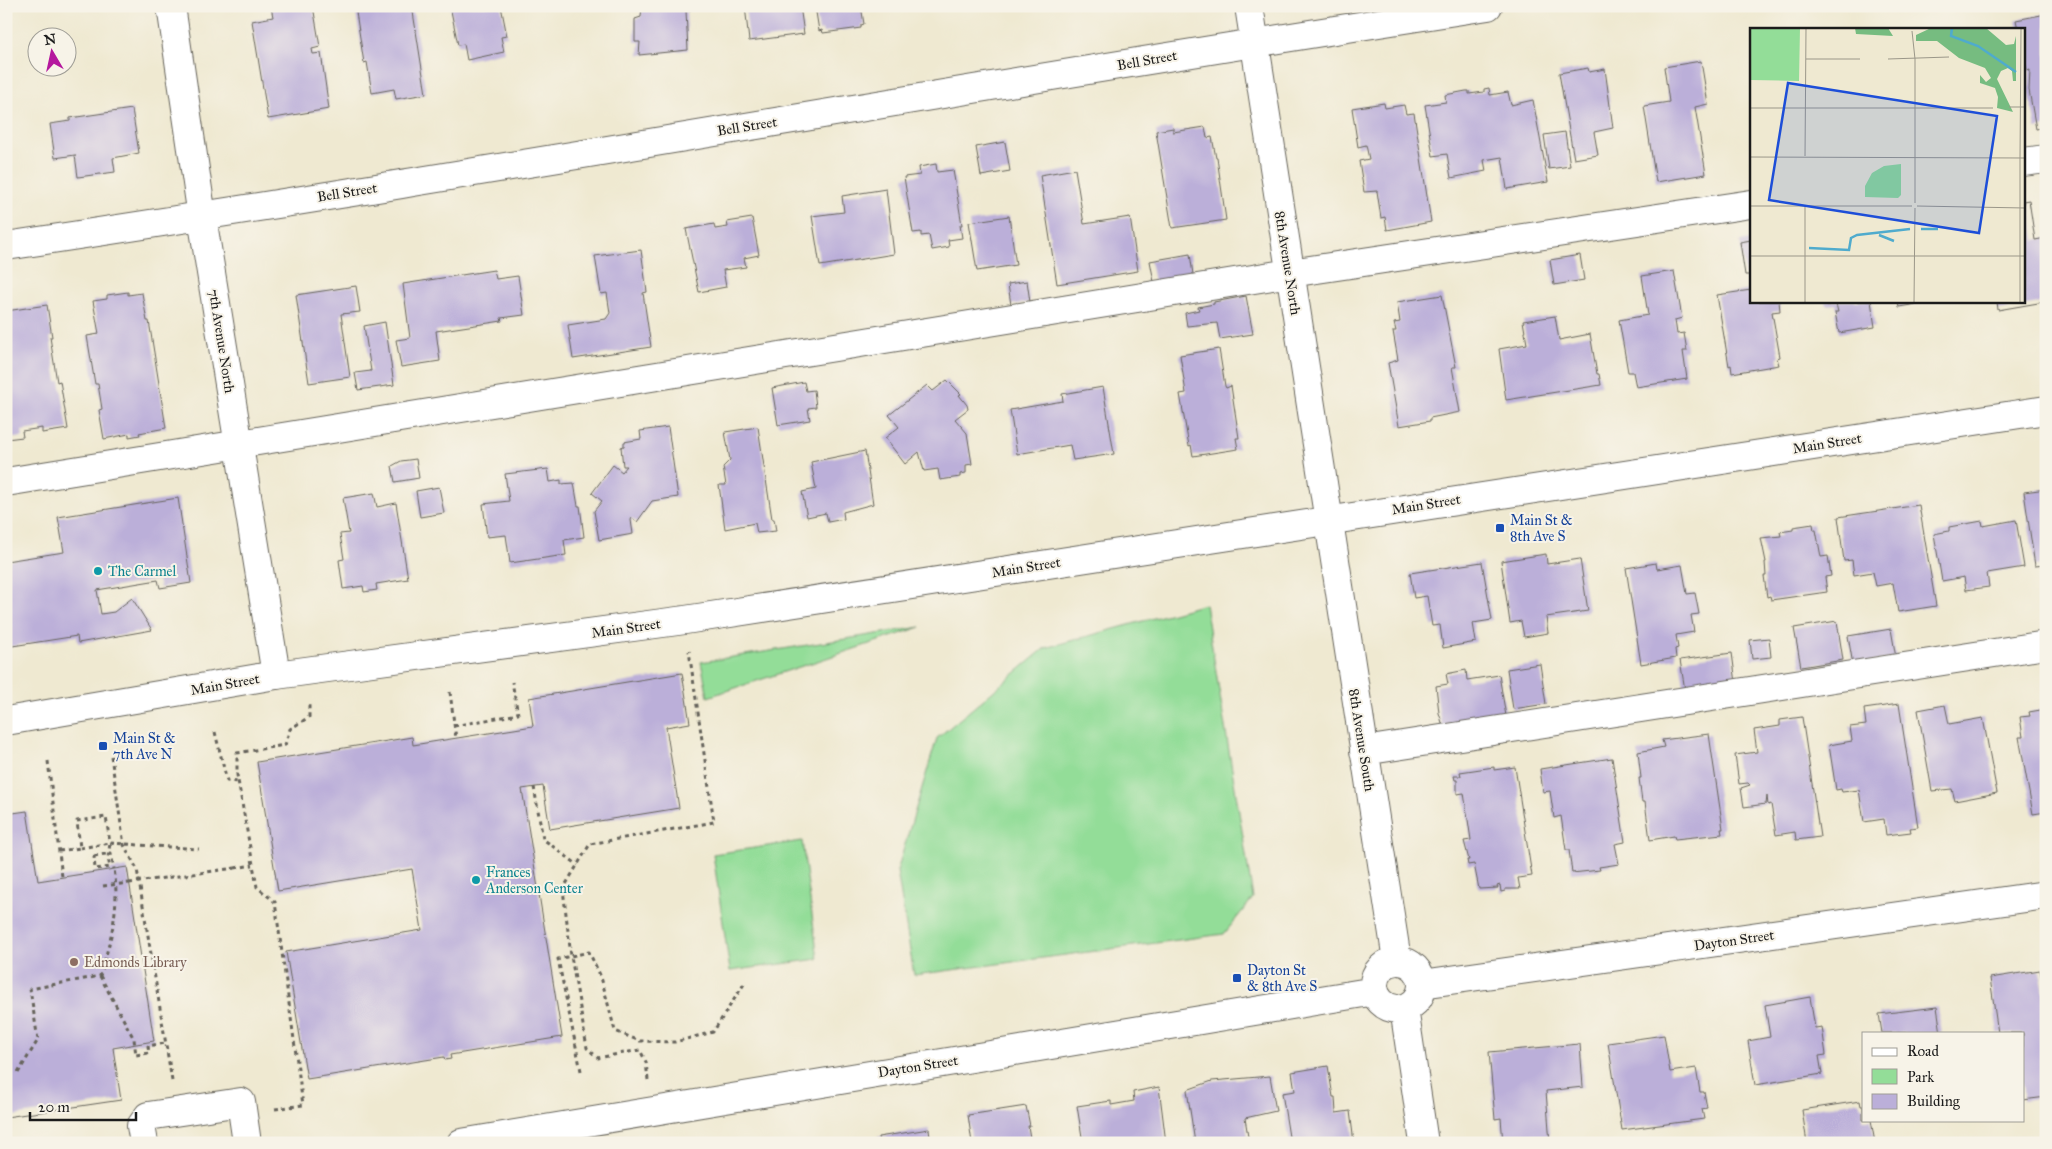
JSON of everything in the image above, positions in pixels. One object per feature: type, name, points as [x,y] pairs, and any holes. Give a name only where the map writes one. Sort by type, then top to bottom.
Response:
[{"type":"street","name":"7th Avenue North","points":[[171,6],[202,217],[276,675]]},
{"type":"street","name":"8th Avenue North","points":[[1249,6],[1328,520]]},
{"type":"street","name":"Bell Street","points":[[6,246],[202,217],[1254,42],[1488,6]]},
{"type":"street","points":[[2024,162],[2046,159]]},
{"type":"street","points":[[6,482],[1290,273],[1750,204]]},
{"type":"street","name":"Main Street","points":[[6,721],[276,675],[685,620],[2046,410]]},
{"type":"street","name":"8th Avenue South","points":[[1328,520],[1397,960]]},
{"type":"street","points":[[1364,751],[2046,646]]},
{"type":"street","name":"Dayton Street","points":[[1422,984],[2046,896]]},
{"type":"street","points":[[1397,960],[1407,962],[1415,967],[1420,975],[1422,984],[1420,994],[1414,1003],[1404,1008],[1393,1008],[1383,1004],[1375,992],[1374,983],[1378,971],[1386,964],[1397,960]]},
{"type":"street","name":"Dayton Street","points":[[461,1143],[650,1110],[1375,992]]},
{"type":"street","points":[[1404,1008],[1424,1143]]},
{"type":"street","points":[[144,1143],[141,1126],[148,1116],[241,1102],[247,1143]]},
{"type":"path","points":[[650,1110],[646,1062],[640,1050],[598,1058],[587,1048],[571,956],[563,889],[590,844],[714,822],[685,620]]},
{"type":"path","points":[[454,726],[518,714],[512,682]]},
{"type":"path","points":[[450,692],[456,738]]},
{"type":"path","points":[[277,1109],[303,1105],[275,902],[257,888],[238,782],[237,753],[285,745],[290,729],[310,717],[309,700]]},
{"type":"path","points":[[215,732],[227,781],[238,782]]},
{"type":"path","points":[[111,756],[124,845],[137,869],[173,1089]]},
{"type":"path","points":[[48,761],[62,877]]},
{"type":"path","points":[[534,787],[543,839],[578,865]]},
{"type":"path","points":[[80,848],[76,821],[106,817],[110,843],[108,858],[110,867],[95,869],[94,856],[111,853],[116,884],[114,929],[100,976],[134,1039],[136,1055],[149,1053],[148,1046],[165,1044]]},
{"type":"path","points":[[58,851],[110,843],[199,849]]},
{"type":"path","points":[[103,886],[253,865]]},
{"type":"path","points":[[581,1071],[558,959],[589,952],[601,977],[615,1031],[640,1041],[675,1042],[713,1032],[744,984]]},
{"type":"path","points":[[18,1073],[38,1040],[30,989],[100,976]]},
{"type":"green space","points":[[1205,604],[1253,898],[1224,934],[914,975],[897,871],[937,738],[1045,648]]},
{"type":"green space","points":[[921,627],[708,697],[701,662]]},
{"type":"green space","points":[[802,841],[818,959],[730,971],[713,854]]},
{"type":"building","points":[[313,6],[320,47],[312,49],[313,54],[321,53],[329,109],[268,119],[252,21],[273,17],[271,7]]},
{"type":"building","points":[[355,6],[412,6],[426,94],[396,99],[394,89],[372,93],[367,62],[364,63]]},
{"type":"building","points":[[450,6],[501,6],[507,36],[501,37],[504,52],[467,60],[464,44],[458,45]]},
{"type":"building","points":[[642,6],[704,6],[686,11],[688,50],[639,55],[640,42],[635,42],[635,19],[641,17]]},
{"type":"building","points":[[745,6],[800,6],[804,34],[749,41]]},
{"type":"building","points":[[815,6],[861,6],[864,24],[861,25],[861,28],[823,33],[822,30],[819,31]]},
{"type":"building","points":[[2046,14],[2046,127],[2036,129],[2029,90],[2030,70],[2027,71],[2024,58],[2024,28],[2018,28],[2016,20]]},
{"type":"building","points":[[1701,61],[1708,104],[1695,107],[1706,174],[1656,182],[1644,106],[1669,102],[1664,67]]},
{"type":"building","points":[[1588,68],[1589,72],[1605,69],[1613,128],[1594,132],[1598,155],[1574,159],[1559,73]]},
{"type":"building","points":[[1489,88],[1490,95],[1508,92],[1511,105],[1533,100],[1548,182],[1507,189],[1502,157],[1484,160],[1486,171],[1451,178],[1447,154],[1433,156],[1425,105],[1446,102],[1445,95],[1466,91],[1469,91],[1469,94],[1484,92],[1484,89]]},
{"type":"building","points":[[1384,103],[1385,108],[1404,105],[1406,114],[1414,113],[1431,222],[1387,230],[1385,217],[1381,218],[1377,191],[1364,192],[1359,161],[1369,159],[1366,145],[1358,147],[1352,108]]},
{"type":"building","points":[[132,109],[139,153],[113,158],[115,172],[78,177],[75,155],[55,158],[50,124],[70,121],[70,118]]},
{"type":"building","points":[[1205,127],[1207,138],[1212,137],[1217,158],[1226,220],[1172,228],[1156,131],[1173,128],[1173,132]]},
{"type":"building","points":[[1565,132],[1570,166],[1549,169],[1544,135]]},
{"type":"building","points":[[1005,142],[1010,171],[981,176],[976,147]]},
{"type":"building","points":[[936,164],[937,172],[953,170],[962,225],[960,225],[962,238],[948,240],[949,247],[932,250],[929,235],[921,236],[921,232],[913,233],[904,177],[920,175],[919,167]]},
{"type":"building","points":[[1075,169],[1084,224],[1130,217],[1138,271],[1057,284],[1040,175]]},
{"type":"building","points":[[886,189],[894,254],[820,266],[812,216],[844,212],[842,196]]},
{"type":"building","points":[[2029,200],[2035,240],[2046,238],[2046,288],[2043,289],[2044,302],[1998,310],[1997,302],[2024,302],[2024,201]]},
{"type":"building","points":[[1009,216],[1016,265],[977,271],[969,222]]},
{"type":"building","points":[[752,218],[759,255],[744,258],[746,267],[723,270],[726,287],[699,292],[686,229],[714,224],[715,229],[728,227],[727,222]]},
{"type":"building","points":[[1750,240],[1750,275],[1745,275],[1740,242]]},
{"type":"building","points":[[641,250],[647,292],[643,293],[651,347],[573,359],[568,325],[606,319],[610,313],[607,293],[601,294],[595,256]]},
{"type":"building","points":[[1190,254],[1194,281],[1155,287],[1150,261]]},
{"type":"building","points":[[1580,255],[1584,280],[1554,285],[1550,260]]},
{"type":"building","points":[[494,270],[496,279],[518,276],[524,315],[501,318],[502,321],[436,331],[440,361],[401,367],[396,340],[410,338],[403,284]]},
{"type":"building","points":[[1674,271],[1682,318],[1675,320],[1677,334],[1684,333],[1687,351],[1683,351],[1687,379],[1636,387],[1633,372],[1628,372],[1619,320],[1648,315],[1642,276]]},
{"type":"building","points":[[1027,281],[1030,302],[1011,305],[1008,284]]},
{"type":"building","points":[[356,286],[360,312],[341,314],[350,377],[309,383],[296,295]]},
{"type":"building","points":[[1750,290],[1750,302],[1779,302],[1780,311],[1772,312],[1780,357],[1777,358],[1779,365],[1732,373],[1731,365],[1729,366],[1717,295]]},
{"type":"building","points":[[128,292],[128,295],[142,293],[147,321],[149,321],[166,428],[139,433],[140,435],[129,437],[129,434],[104,439],[99,410],[102,409],[98,384],[95,384],[87,336],[99,334],[93,301],[107,299],[107,295]]},
{"type":"building","points":[[1442,295],[1456,367],[1452,367],[1460,412],[1430,418],[1430,421],[1399,426],[1388,363],[1398,360],[1393,331],[1396,331],[1394,323],[1400,322],[1397,302]]},
{"type":"building","points":[[1246,296],[1253,334],[1220,339],[1217,323],[1187,326],[1185,313],[1199,310],[1198,307],[1214,304],[1214,302]]},
{"type":"building","points":[[1825,302],[1871,302],[1875,327],[1839,333],[1835,312],[1838,312],[1836,304],[1826,305]]},
{"type":"building","points":[[1898,302],[1929,302],[1899,307]]},
{"type":"building","points":[[47,305],[57,382],[60,381],[68,429],[42,433],[42,428],[22,431],[23,437],[6,439],[6,311]]},
{"type":"building","points":[[1555,316],[1559,340],[1590,334],[1597,374],[1599,374],[1601,385],[1506,400],[1499,349],[1527,344],[1523,321]]},
{"type":"building","points":[[385,322],[394,385],[358,390],[355,373],[371,371],[364,326]]},
{"type":"building","points":[[1219,349],[1225,386],[1226,388],[1231,386],[1239,438],[1236,438],[1238,449],[1193,456],[1191,445],[1189,446],[1180,394],[1186,393],[1180,355]]},
{"type":"building","points":[[947,380],[961,394],[959,395],[967,405],[968,409],[955,419],[967,433],[972,464],[966,465],[966,473],[960,474],[960,477],[940,480],[938,469],[924,471],[919,452],[905,464],[885,438],[899,427],[889,415],[927,385],[933,391]]},
{"type":"building","points":[[804,382],[806,391],[814,390],[816,407],[808,408],[810,420],[778,425],[772,388]]},
{"type":"building","points":[[1103,387],[1114,454],[1073,460],[1070,445],[1017,454],[1010,410],[1063,401],[1062,394]]},
{"type":"building","points":[[668,427],[678,497],[652,501],[637,522],[632,518],[633,534],[599,540],[594,511],[602,501],[592,493],[613,465],[622,472],[627,466],[623,466],[621,447],[624,446],[624,442],[641,439],[640,431]]},
{"type":"building","points":[[758,427],[772,519],[774,519],[776,531],[757,533],[755,523],[725,529],[719,485],[726,485],[723,467],[730,460],[725,432]]},
{"type":"building","points":[[865,451],[873,504],[843,512],[844,519],[828,522],[826,513],[807,517],[802,492],[816,489],[811,462]]},
{"type":"building","points":[[416,459],[419,478],[395,482],[392,466],[401,461]]},
{"type":"building","points":[[548,469],[550,482],[561,480],[561,484],[574,483],[578,506],[580,506],[584,537],[564,540],[566,555],[510,563],[506,535],[487,537],[483,504],[509,501],[505,474]]},
{"type":"building","points":[[439,487],[444,513],[420,517],[416,491]]},
{"type":"building","points":[[2046,489],[2046,565],[2035,566],[2024,492]]},
{"type":"building","points":[[374,493],[377,507],[396,503],[408,579],[376,584],[377,590],[364,592],[363,586],[343,589],[339,560],[344,559],[340,534],[349,533],[343,498]]},
{"type":"building","name":"The Carmel","points":[[178,498],[191,583],[160,588],[158,580],[97,590],[101,614],[114,612],[132,598],[152,630],[78,643],[77,636],[6,647],[6,561],[64,552],[58,517]]},
{"type":"building","points":[[1919,505],[1936,606],[1898,612],[1893,583],[1876,586],[1873,572],[1854,575],[1852,560],[1844,561],[1838,517]]},
{"type":"building","points":[[2016,520],[2024,567],[1987,573],[1989,587],[1966,590],[1964,577],[1942,581],[1934,534],[1949,531],[1949,527],[1982,521],[1983,526]]},
{"type":"building","points":[[1813,524],[1814,530],[1816,530],[1821,557],[1828,556],[1831,576],[1825,577],[1827,592],[1771,600],[1770,596],[1767,597],[1764,576],[1766,576],[1766,562],[1761,538],[1781,536],[1780,532],[1793,530],[1793,527]]},
{"type":"building","points":[[1546,554],[1547,564],[1580,559],[1588,611],[1546,617],[1548,633],[1524,637],[1521,621],[1510,623],[1501,561]]},
{"type":"building","points":[[1482,562],[1492,620],[1473,623],[1476,642],[1443,648],[1440,625],[1432,626],[1427,596],[1414,598],[1410,573]]},
{"type":"building","points":[[1656,563],[1657,569],[1682,565],[1687,594],[1695,593],[1699,614],[1691,615],[1694,632],[1676,635],[1678,648],[1675,649],[1676,658],[1641,664],[1626,568]]},
{"type":"building","points":[[1837,621],[1843,660],[1801,667],[1794,628]]},
{"type":"building","points":[[1891,629],[1896,658],[1853,665],[1848,636]]},
{"type":"building","points":[[1769,638],[1771,657],[1752,659],[1750,640]]},
{"type":"building","points":[[1732,653],[1736,683],[1685,690],[1680,660]]},
{"type":"building","points":[[1540,664],[1546,704],[1513,709],[1507,669]]},
{"type":"building","points":[[1466,670],[1467,680],[1499,675],[1506,716],[1443,726],[1439,713],[1436,686],[1448,684],[1446,674]]},
{"type":"building","name":"Frances Anderson Center","points":[[682,673],[690,723],[666,727],[679,808],[550,829],[543,786],[522,789],[562,1037],[450,1055],[451,1059],[445,1060],[444,1057],[307,1079],[286,952],[422,930],[412,869],[278,891],[257,762],[412,737],[413,745],[533,726],[529,698]]},
{"type":"building","points":[[1899,704],[1918,827],[1910,828],[1911,832],[1886,835],[1884,819],[1864,822],[1859,790],[1842,792],[1841,789],[1836,790],[1829,745],[1852,741],[1850,727],[1866,725],[1864,709]]},
{"type":"building","points":[[1945,705],[1949,724],[1983,718],[1997,793],[1955,801],[1952,789],[1932,791],[1918,710]]},
{"type":"building","points":[[2046,709],[2046,812],[2033,814],[2019,737],[2023,737],[2020,717],[2030,716],[2029,712]]},
{"type":"building","points":[[1802,717],[1820,837],[1796,840],[1795,832],[1776,835],[1771,804],[1768,805],[1767,796],[1766,804],[1744,807],[1741,788],[1750,785],[1748,783],[1739,784],[1735,755],[1757,752],[1754,730],[1780,726],[1780,720]]},
{"type":"building","points":[[1709,734],[1723,829],[1721,829],[1722,834],[1675,839],[1674,836],[1650,840],[1645,802],[1642,802],[1638,752],[1664,747],[1662,740]]},
{"type":"building","points":[[1612,758],[1625,842],[1615,844],[1619,864],[1599,867],[1600,870],[1572,873],[1569,850],[1566,850],[1561,816],[1554,818],[1550,791],[1543,792],[1540,769]]},
{"type":"building","points":[[1494,767],[1494,770],[1515,767],[1532,876],[1518,878],[1520,889],[1505,889],[1505,891],[1501,892],[1500,885],[1497,886],[1498,888],[1479,889],[1474,864],[1468,865],[1467,860],[1469,860],[1464,841],[1471,840],[1464,793],[1457,794],[1457,780],[1455,780],[1454,776],[1461,776],[1460,772]]},
{"type":"building","name":"Edmonds Library","points":[[27,811],[38,881],[127,867],[154,1041],[113,1048],[121,1100],[6,1117],[6,814]]},
{"type":"building","points":[[2040,970],[2046,1003],[2046,1097],[2024,1100],[2024,1032],[1998,1032],[1990,978]]},
{"type":"building","points":[[1810,997],[1815,1028],[1822,1027],[1826,1055],[1819,1056],[1822,1074],[1755,1085],[1748,1041],[1770,1037],[1765,1005]]},
{"type":"building","points":[[1937,1007],[1941,1032],[1882,1032],[1879,1014]]},
{"type":"building","points":[[1664,1035],[1670,1072],[1696,1068],[1700,1092],[1704,1092],[1707,1108],[1702,1109],[1704,1119],[1622,1130],[1608,1043]]},
{"type":"building","points":[[1580,1044],[1583,1087],[1546,1091],[1550,1143],[1503,1143],[1501,1118],[1495,1119],[1489,1052]]},
{"type":"building","points":[[1328,1066],[1333,1097],[1335,1097],[1336,1113],[1350,1111],[1354,1143],[1290,1143],[1282,1093],[1295,1091],[1292,1072]]},
{"type":"building","points":[[1270,1076],[1276,1111],[1245,1118],[1249,1143],[1195,1143],[1187,1090],[1212,1081]]},
{"type":"building","points":[[1159,1087],[1166,1143],[1083,1143],[1077,1106],[1111,1101],[1111,1105],[1134,1101],[1133,1092]]},
{"type":"building","points":[[1860,1101],[1862,1106],[1862,1122],[1871,1122],[1875,1143],[1807,1143],[1802,1110]]},
{"type":"building","points":[[1026,1106],[1030,1138],[1020,1139],[1020,1143],[972,1143],[968,1115]]},
{"type":"building","points":[[929,1129],[931,1143],[879,1143],[878,1137]]},
{"type":"place","name":"Main St & 8th Ave S","points":[[1500,528]]},
{"type":"place","name":"The Carmel","points":[[98,571]]},
{"type":"place","name":"Main St & 7th Ave N","points":[[103,746]]},
{"type":"place","name":"Frances Anderson Center","points":[[476,880]]},
{"type":"place","name":"Edmonds Library","points":[[74,962]]},
{"type":"place","name":"Dayton St & 8th Ave S","points":[[1237,978]]}]
